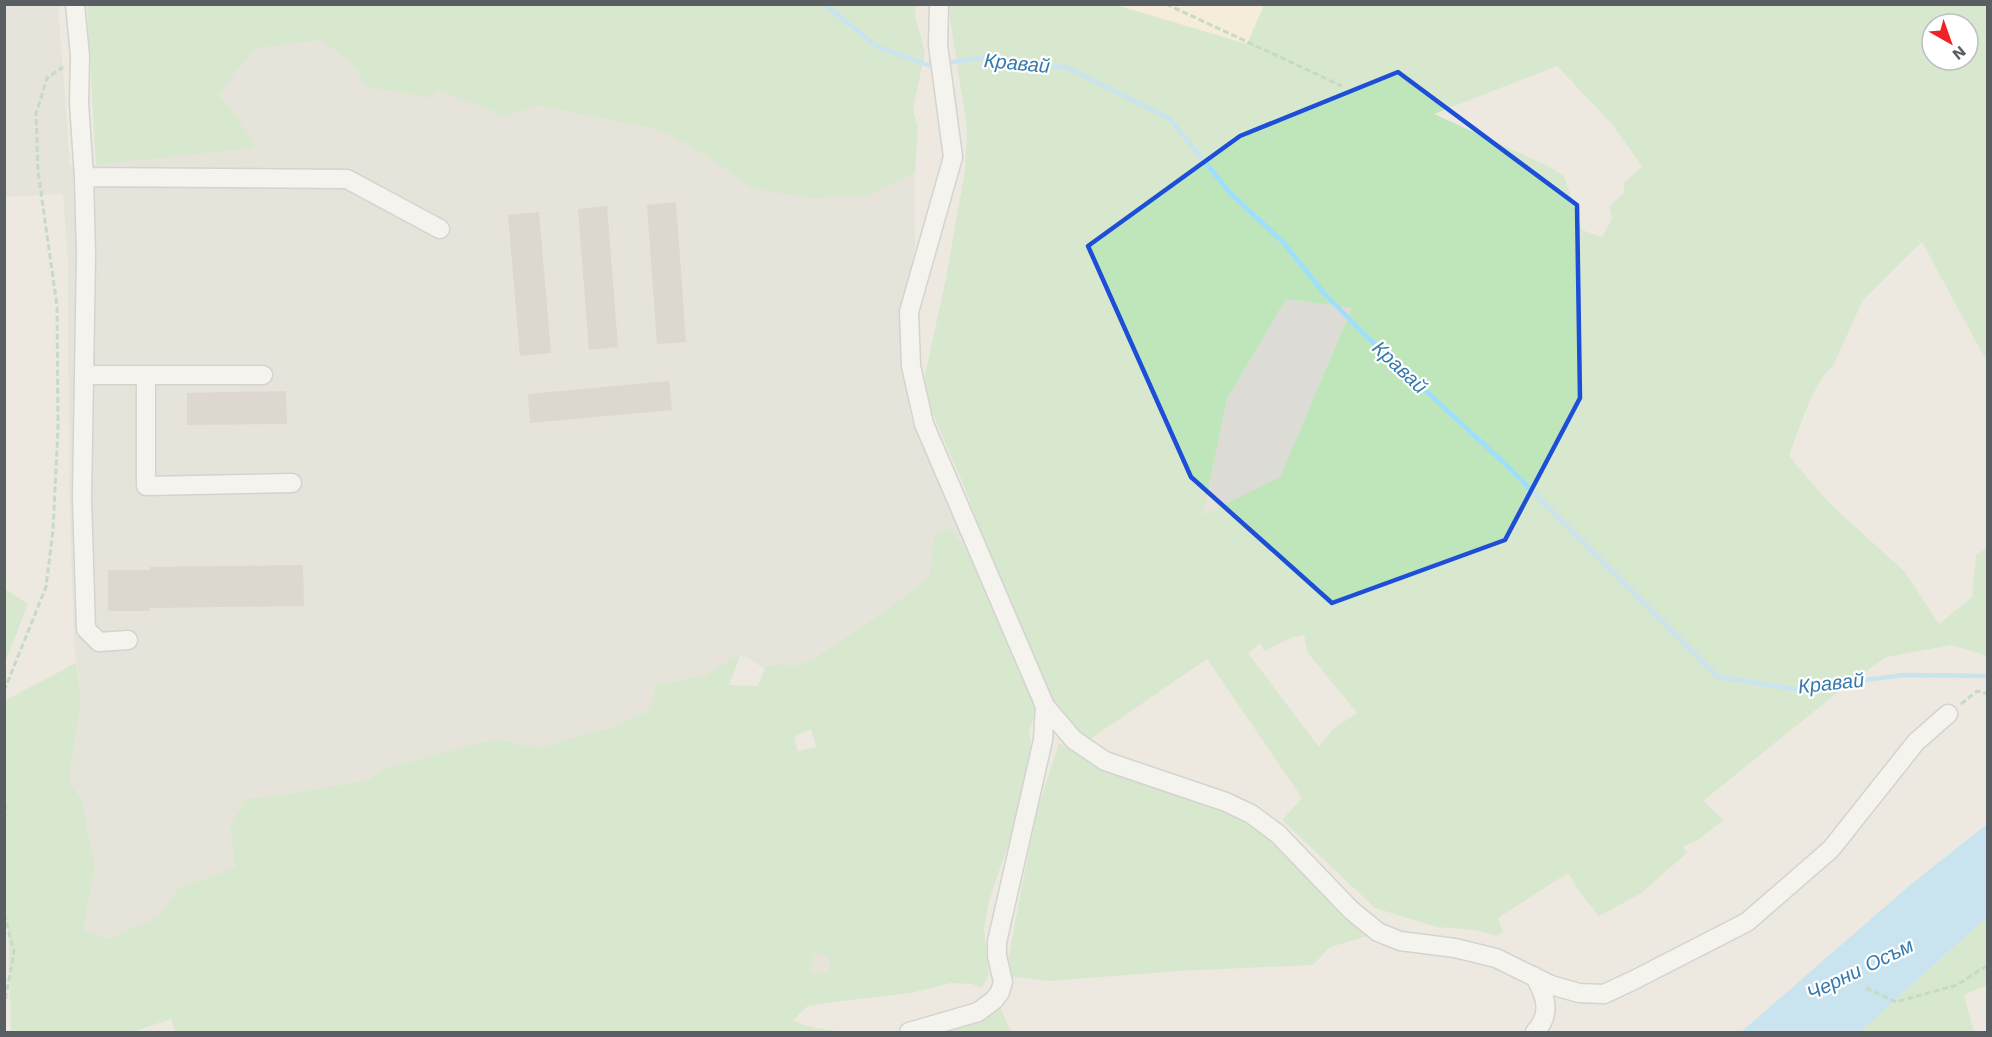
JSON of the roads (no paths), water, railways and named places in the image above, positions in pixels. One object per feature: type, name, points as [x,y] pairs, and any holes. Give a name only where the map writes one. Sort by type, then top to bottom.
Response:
[{"type":"street","points":[[75,4],[80,56],[79,103],[86,254],[82,498],[86,629],[99,642],[128,640]]},
{"type":"street","points":[[939,4],[938,45],[952,158],[909,312],[911,366],[924,424],[1045,706],[1074,740],[1105,761],[1226,802],[1251,814],[1278,834],[1351,910],[1378,932],[1400,941],[1455,948],[1496,958],[1551,984],[1579,993],[1604,994],[1747,922],[1831,849],[1916,742],[1948,714]]},
{"type":"street","points":[[84,177],[347,179],[440,229]]},
{"type":"street","points":[[84,375],[263,375]]},
{"type":"street","points":[[146,375],[146,486],[292,483]]},
{"type":"street","points":[[909,1032],[978,1012],[988,1006],[1000,992],[1003,982],[997,957],[997,942],[1043,740],[1045,706]]},
{"type":"street","points":[[1534,976],[1543,990],[1546,1001],[1546,1011],[1535,1032]]},
{"type":"water","name":"Черни Осъм","points":[[1987,824],[1987,917],[1860,1032],[1741,1032],[1910,885]]},
{"type":"waterway","name":"Кравай","points":[[824,4],[878,47],[928,65],[936,64]]},
{"type":"waterway","name":"Кравай","points":[[944,63],[990,57],[1068,68],[1169,118],[1231,194],[1283,242],[1323,292],[1363,333],[1502,461],[1718,677],[1795,689],[1904,675],[1988,676]]}]
